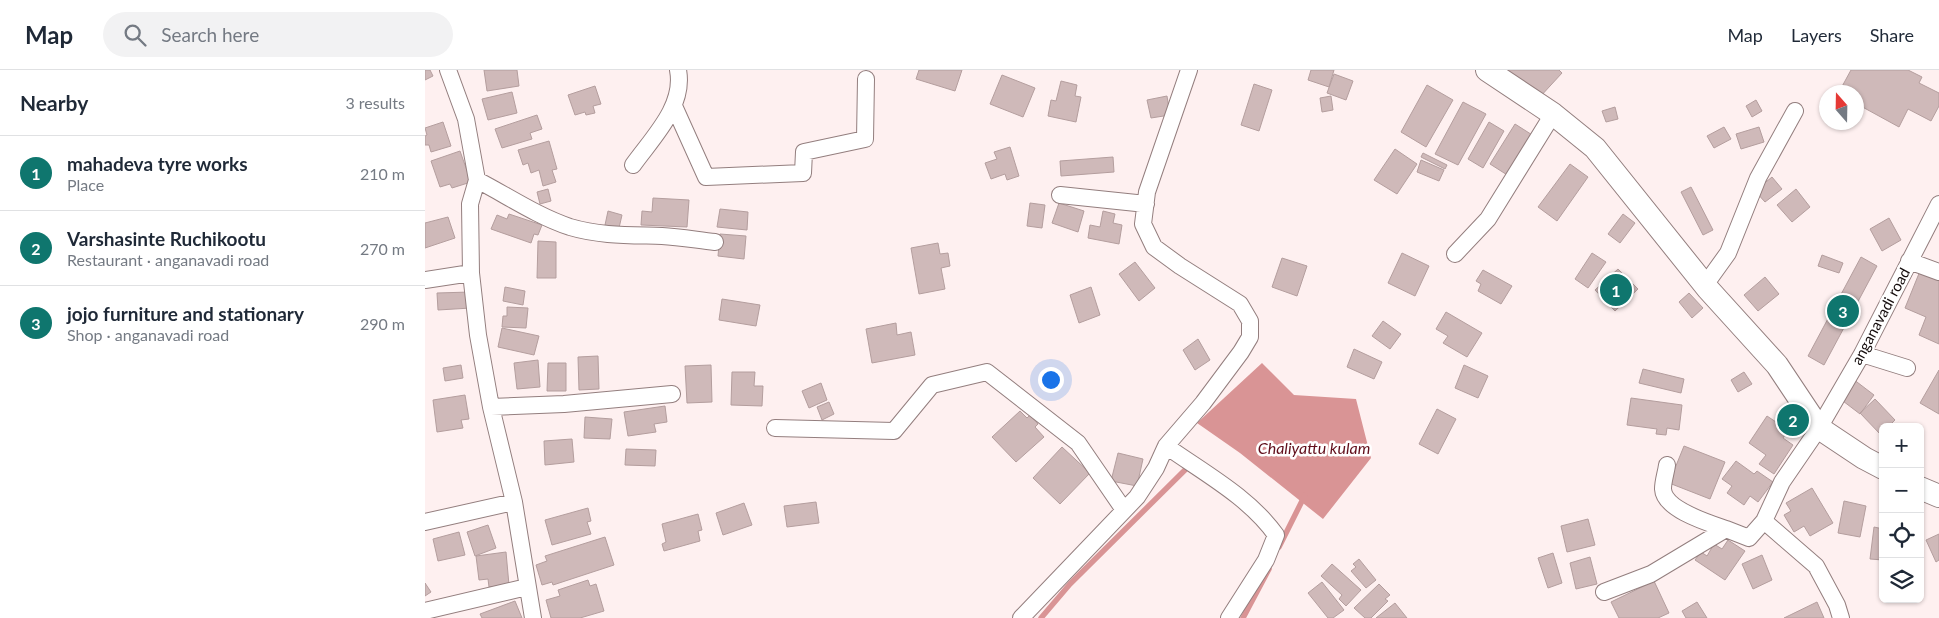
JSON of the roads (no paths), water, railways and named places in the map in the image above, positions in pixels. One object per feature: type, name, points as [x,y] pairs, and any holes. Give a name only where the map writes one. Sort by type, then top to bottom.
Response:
[{"type":"main road","points":[[1487,70],[1553,114],[1595,148],[1705,285],[1777,366],[1819,428],[1879,466]]},
{"type":"main road","points":[[1924,490],[1939,496]]},
{"type":"street","points":[[448,70],[466,118],[477,180],[470,204],[471,273],[478,335],[491,407],[514,502],[533,618]]},
{"type":"street","points":[[633,165],[674,106],[679,90],[678,70]]},
{"type":"street","points":[[1021,618],[1137,497],[1156,468],[1166,446],[1203,403],[1250,337],[1250,321],[1240,304],[1154,247],[1143,224],[1147,192],[1189,70]]},
{"type":"street","points":[[674,106],[706,177],[803,173],[804,152],[865,139],[866,79]]},
{"type":"street","points":[[1705,285],[1728,253],[1758,178],[1795,111]]},
{"type":"street","points":[[1455,254],[1488,219],[1553,114]]},
{"type":"street","points":[[477,180],[529,209],[571,227],[609,235],[662,236],[715,242]]},
{"type":"street","points":[[1060,195],[1146,204]]},
{"type":"street","name":"anganavadi road","points":[[1764,521],[1782,482],[1819,428],[1862,354],[1939,204]]},
{"type":"street","points":[[1909,261],[1939,272]]},
{"type":"street","points":[[425,280],[471,273]]},
{"type":"street","points":[[1862,354],[1907,368]]},
{"type":"street","points":[[775,428],[894,432],[932,385],[987,372],[1078,443],[1124,510]]},
{"type":"street","points":[[491,407],[564,404],[673,394]]},
{"type":"street","points":[[1166,446],[1247,502],[1268,523],[1276,535],[1266,560],[1229,618]]},
{"type":"street","points":[[1667,466],[1663,490],[1667,501],[1680,510],[1749,538],[1764,521],[1816,566],[1837,605],[1841,618]]},
{"type":"street","points":[[425,522],[514,502]]},
{"type":"street","points":[[1604,592],[1651,574],[1726,529]]},
{"type":"street","points":[[425,611],[527,587]]},
{"type":"water","name":"Chaliyattu kulam","points":[[1262,363],[1294,395],[1356,399],[1371,458],[1323,519],[1240,453],[1197,423]]},
{"type":"waterway","points":[[1041,618],[1070,584],[1191,464]]},
{"type":"waterway","points":[[1279,547],[1305,495]]},
{"type":"waterway","points":[[1243,618],[1269,569]]},
{"type":"place","name":"mahadeva tyre works","points":[[1616,290]]},
{"type":"place","name":"jojo furniture and stationary","points":[[1843,311]]},
{"type":"place","name":"Varshasinte Ruchikootu","points":[[1793,420]]}]
